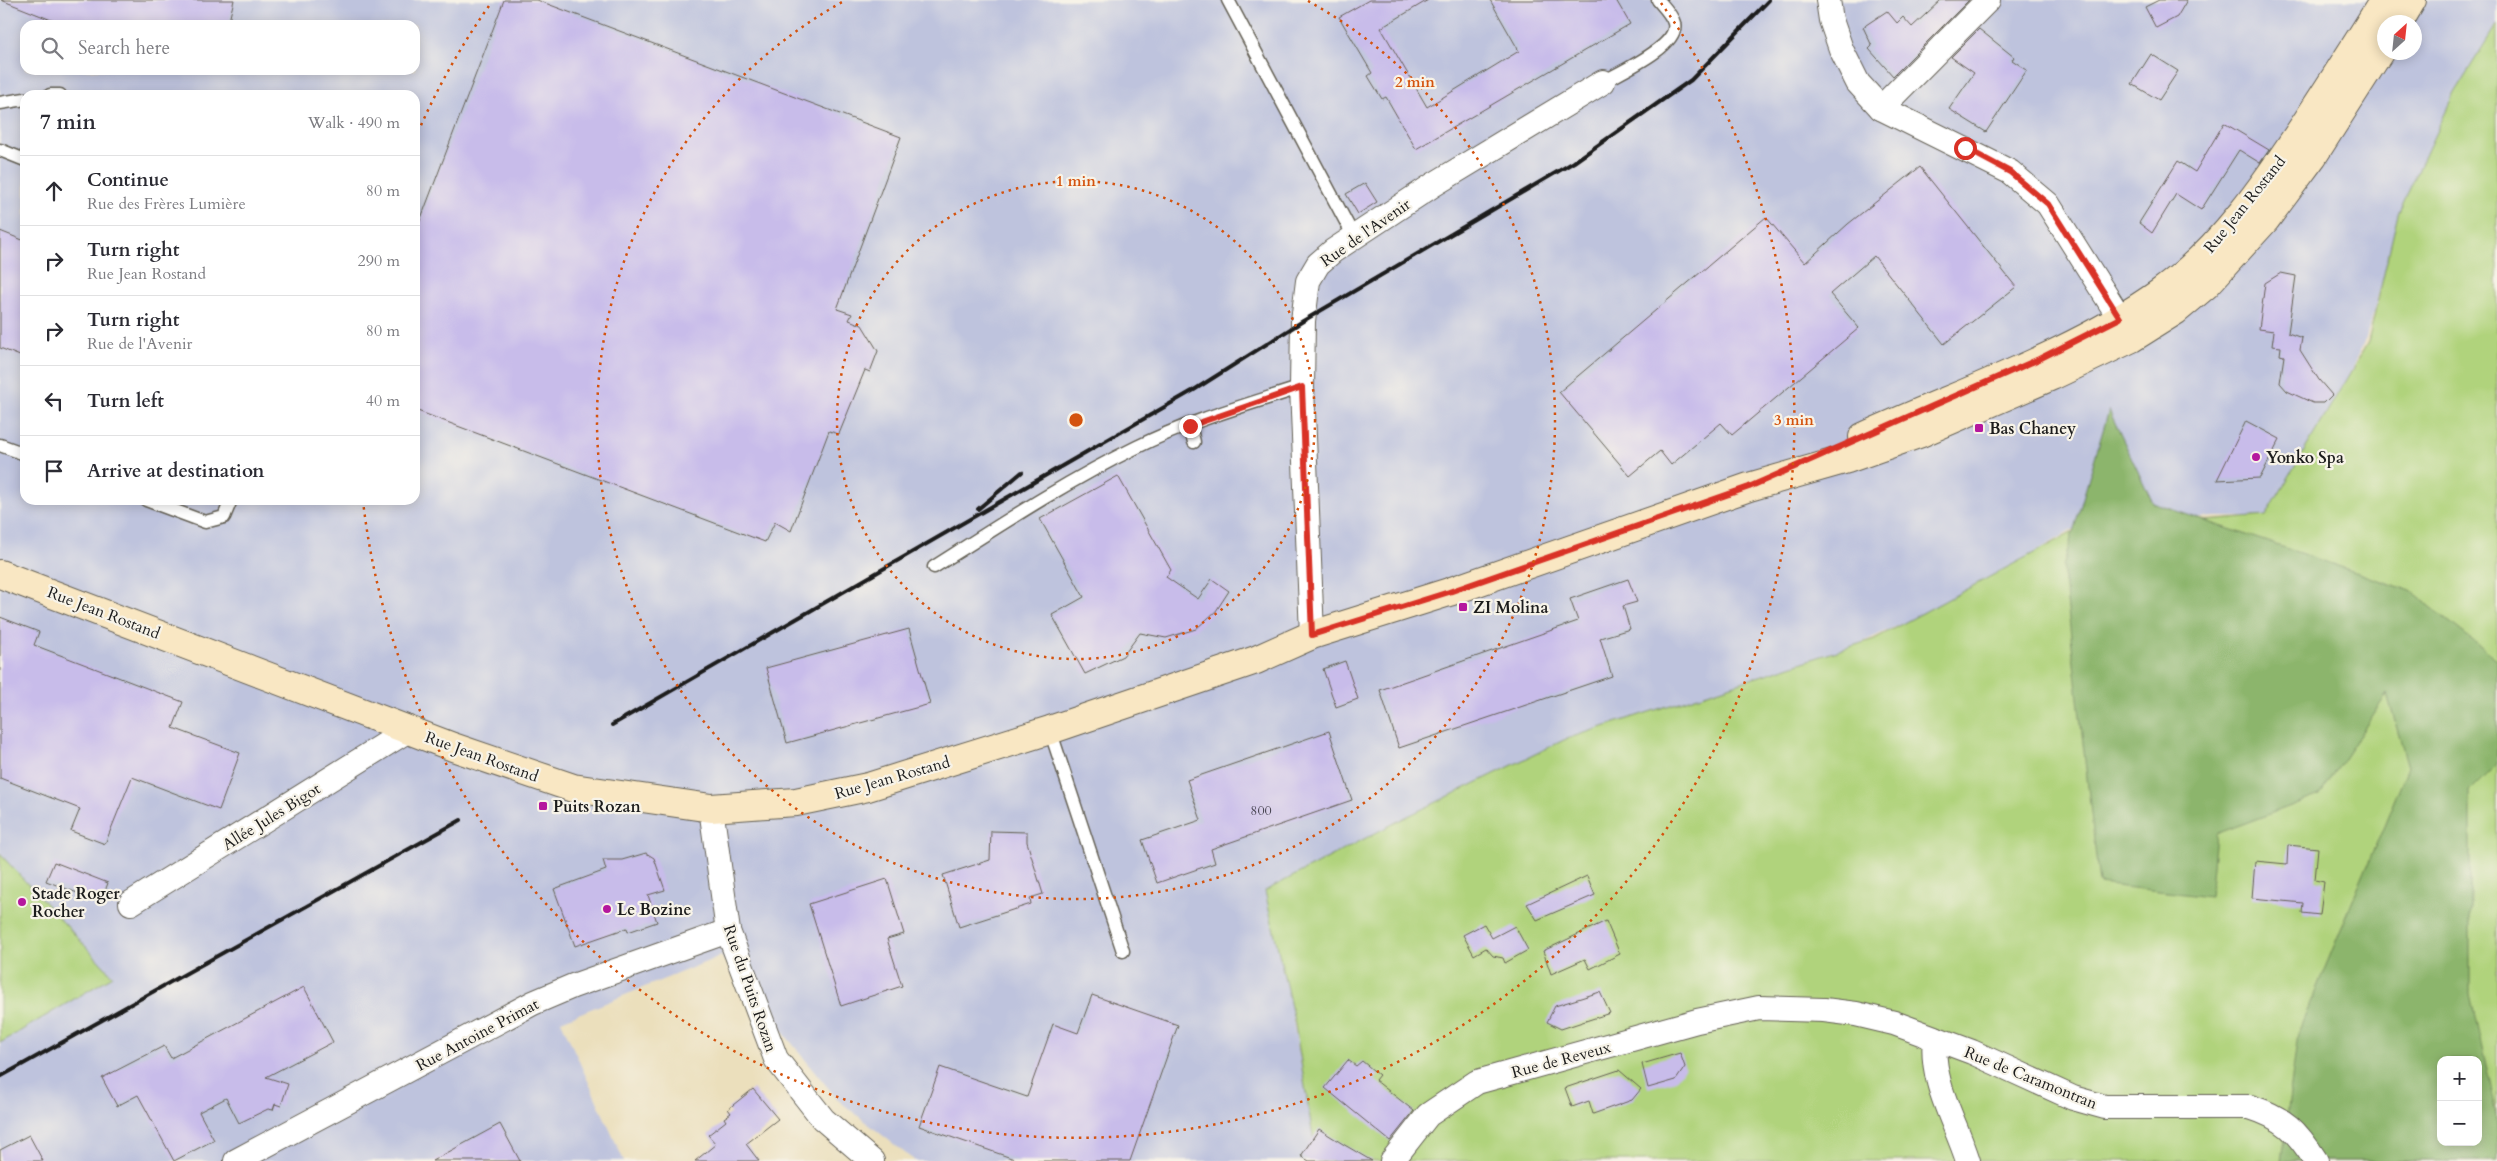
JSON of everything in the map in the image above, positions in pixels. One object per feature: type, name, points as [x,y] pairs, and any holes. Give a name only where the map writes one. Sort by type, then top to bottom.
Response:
[{"type":"main road","name":"Rue Jean Rostand","points":[[2126,328],[2162,291],[2209,250],[2276,167],[2350,55],[2399,6]]},
{"type":"main road","name":"Rue Jean Rostand","points":[[0,574],[453,747],[573,788],[711,808],[796,802],[868,787],[1050,730],[1256,660],[1312,635],[1458,588],[1749,487],[2039,359],[2175,311],[2206,285],[2266,219],[2313,156],[2377,56]]},
{"type":"street","points":[[1828,0],[1839,41],[1854,75],[1858,83],[1880,108],[2010,172],[2048,204],[2126,328]]},
{"type":"street","points":[[1880,108],[1988,0]]},
{"type":"street","points":[[2350,55],[2374,0]]},
{"type":"street","name":"Rue de l'Avenir","points":[[1312,635],[1302,387],[1303,321],[1308,281],[1318,264],[1354,238],[1433,185],[1603,82]]},
{"type":"street","name":"Allée Jules Bigot","points":[[131,903],[410,729]]},
{"type":"street","name":"Rue du Puits Rozan","points":[[711,808],[728,931],[776,1059],[823,1119],[872,1161]]},
{"type":"street","name":"Rue Antoine Primat","points":[[236,1161],[533,1003],[573,986],[728,931]]},
{"type":"street","name":"Rue de Caramontran","points":[[1760,1008],[1792,1008],[1856,1014],[1894,1023],[1972,1052],[2073,1098],[2105,1107],[2250,1108],[2268,1112],[2288,1124],[2316,1161]]},
{"type":"street","name":"Rue de Reveux","points":[[1392,1161],[1428,1115],[1477,1082],[1697,1021],[1760,1008]]},
{"type":"street","points":[[1934,1038],[1933,1057],[1936,1076],[1968,1161]]},
{"type":"lane","points":[[1228,0],[1354,238]]},
{"type":"lane","points":[[1603,82],[1662,48],[1672,35],[1674,22],[1658,0]]},
{"type":"lane","points":[[0,103],[20,100]]},
{"type":"lane","points":[[0,150],[20,158]]},
{"type":"lane","points":[[934,567],[1031,506],[1138,446],[1302,387]]},
{"type":"lane","points":[[1190,426],[1194,442]]},
{"type":"lane","points":[[0,445],[20,452]]},
{"type":"lane","points":[[159,505],[205,522],[224,517],[229,505]]},
{"type":"lane","points":[[1050,730],[1123,951]]},
{"type":"shaded area","points":[[0,0],[2497,0],[2497,31],[2402,210],[2366,338],[2327,420],[2269,517],[2214,517],[2074,529],[1959,597],[1794,674],[1270,890],[1318,1161],[915,1161],[838,1100],[721,956],[561,1021],[624,1161],[0,1161],[0,1043],[113,976],[0,854]]},
{"type":"green space","points":[[2497,24],[2497,1161],[1317,1161],[1295,1025],[1265,891],[1404,818],[1566,739],[1874,639],[2073,532],[2266,516],[2368,342],[2398,214],[2454,93]]},
{"type":"green space","points":[[2109,410],[2153,503],[2411,591],[2497,660],[2497,764],[2470,791],[2470,994],[2497,1114],[2497,1161],[2281,1161],[2298,1033],[2408,767],[2387,694],[2320,795],[2216,834],[2210,897],[2099,884],[2063,566]]},
{"type":"green space","name":"Stade Roger Rocher","points":[[0,854],[113,976],[0,1043]]},
{"type":"building","points":[[1,0],[234,0],[229,20],[51,20]]},
{"type":"building","points":[[504,0],[537,0],[901,137],[837,309],[852,314],[849,320],[862,325],[878,351],[870,372],[865,370],[839,434],[829,431],[791,531],[775,522],[765,542],[420,412],[420,221]]},
{"type":"building","points":[[1369,0],[1428,0],[1381,28],[1427,107],[1519,51],[1490,0],[1616,0],[1630,24],[1416,149],[1386,97],[1382,99],[1368,76],[1372,73],[1339,17]]},
{"type":"building","points":[[1941,0],[1969,0],[1893,76],[1869,49],[1872,46],[1863,27],[1887,11],[1897,23],[1903,17],[1912,27]]},
{"type":"building","points":[[2159,0],[2187,0],[2177,17],[2156,28],[2145,7]]},
{"type":"building","points":[[1979,29],[2014,57],[2012,60],[2027,70],[1986,132],[1949,109],[1974,73],[1951,57]]},
{"type":"building","points":[[2151,54],[2178,71],[2159,100],[2132,84]]},
{"type":"building","points":[[2224,123],[2269,150],[2260,163],[2239,150],[2201,210],[2176,194],[2152,233],[2139,223],[2178,161],[2195,172]]},
{"type":"building","points":[[1920,167],[2016,287],[1944,344],[1874,256],[1830,294],[1859,328],[1732,435],[1721,423],[1671,465],[1660,451],[1630,476],[1559,392],[1766,217],[1805,263],[1848,224]]},
{"type":"building","points":[[1365,183],[1377,202],[1358,214],[1346,194]]},
{"type":"building","points":[[0,231],[20,239],[20,356],[0,348]]},
{"type":"building","points":[[2281,273],[2296,276],[2288,333],[2302,338],[2300,350],[2319,380],[2332,395],[2324,403],[2313,403],[2287,391],[2280,383],[2284,356],[2280,355],[2281,347],[2272,346],[2274,331],[2259,329],[2265,283]]},
{"type":"building","points":[[2246,421],[2280,439],[2260,478],[2217,480]]},
{"type":"building","points":[[1118,476],[1171,570],[1166,577],[1198,599],[1212,579],[1229,591],[1216,611],[1196,629],[1166,638],[1140,633],[1123,656],[1085,674],[1052,615],[1084,597],[1040,519]]},
{"type":"building","points":[[1628,579],[1637,602],[1623,606],[1630,629],[1600,638],[1612,676],[1399,748],[1380,690],[1578,621],[1570,599]]},
{"type":"building","points":[[0,617],[39,632],[34,645],[183,702],[173,728],[240,753],[219,810],[132,777],[105,844],[71,831],[80,809],[0,778]]},
{"type":"building","points":[[909,629],[930,704],[787,743],[766,668]]},
{"type":"building","points":[[1345,661],[1358,699],[1336,707],[1323,669]]},
{"type":"building","points":[[1329,731],[1352,800],[1211,849],[1215,863],[1157,883],[1142,840],[1201,820],[1187,780]]},
{"type":"building","points":[[991,831],[1027,832],[1027,842],[1043,894],[1030,898],[1031,904],[959,927],[943,875],[990,860]]},
{"type":"building","points":[[2288,845],[2318,848],[2315,880],[2324,882],[2320,915],[2302,913],[2303,903],[2252,898],[2255,861],[2287,864]]},
{"type":"building","name":"Le Bozine","points":[[646,853],[654,858],[665,890],[648,895],[657,922],[628,932],[627,928],[575,946],[554,889],[606,870],[603,860],[622,860]]},
{"type":"building","points":[[54,862],[108,883],[101,902],[46,881]]},
{"type":"building","points":[[1587,876],[1595,895],[1537,920],[1527,904]]},
{"type":"building","points":[[887,879],[904,934],[887,939],[902,986],[841,1006],[809,904]]},
{"type":"building","points":[[1606,921],[1620,954],[1590,969],[1585,959],[1551,974],[1543,951]]},
{"type":"building","points":[[1484,924],[1492,938],[1515,926],[1528,950],[1505,963],[1503,958],[1493,956],[1486,948],[1474,955],[1463,935]]},
{"type":"building","points":[[304,987],[333,1042],[266,1077],[288,1084],[281,1106],[275,1104],[273,1110],[268,1109],[239,1123],[226,1098],[199,1112],[214,1140],[174,1161],[138,1095],[117,1106],[102,1078],[164,1046],[171,1058]]},
{"type":"building","points":[[1600,992],[1610,1013],[1561,1029],[1547,1022],[1555,1006]]},
{"type":"building","points":[[1092,995],[1178,1025],[1130,1161],[1020,1161],[919,1126],[940,1067],[1027,1097],[1053,1024],[1078,1033]]},
{"type":"building","points":[[1680,1053],[1685,1067],[1676,1080],[1648,1088],[1642,1064]]},
{"type":"building","points":[[1348,1060],[1356,1066],[1362,1061],[1379,1075],[1375,1080],[1414,1111],[1390,1141],[1325,1088]]},
{"type":"building","points":[[1619,1070],[1641,1089],[1632,1100],[1593,1114],[1589,1101],[1572,1107],[1565,1088]]},
{"type":"building","points":[[753,1089],[778,1119],[746,1144],[759,1161],[695,1161],[716,1144],[708,1135],[726,1121],[724,1118],[731,1113],[728,1109]]},
{"type":"building","points":[[500,1124],[520,1161],[432,1161]]},
{"type":"building","points":[[1319,1129],[1372,1161],[1309,1161],[1301,1156]]},
{"type":"building","points":[[29,1135],[43,1161],[0,1161],[0,1150]]},
{"type":"railway","points":[[612,725],[1194,390],[1303,321],[1574,162],[1691,80],[1769,0]]},
{"type":"railway","points":[[978,509],[1022,472]]},
{"type":"railway","points":[[0,1077],[461,820]]},
{"type":"place","name":"Bas Chaney","points":[[1979,428]]},
{"type":"place","name":"Yonko Spa","points":[[2256,457]]},
{"type":"place","name":"ZI Molina","points":[[1463,607]]},
{"type":"place","name":"Puits Rozan","points":[[543,806]]},
{"type":"place","name":"Stade Roger Rocher","points":[[22,902]]},
{"type":"place","name":"Le Bozine","points":[[607,909]]},
{"type":"route","points":[[1190,426],[1216,415],[1302,387],[1312,635],[1449,592],[1646,524],[1749,487],[2039,359],[2120,318],[2048,204],[2010,172],[1965,148]]}]
